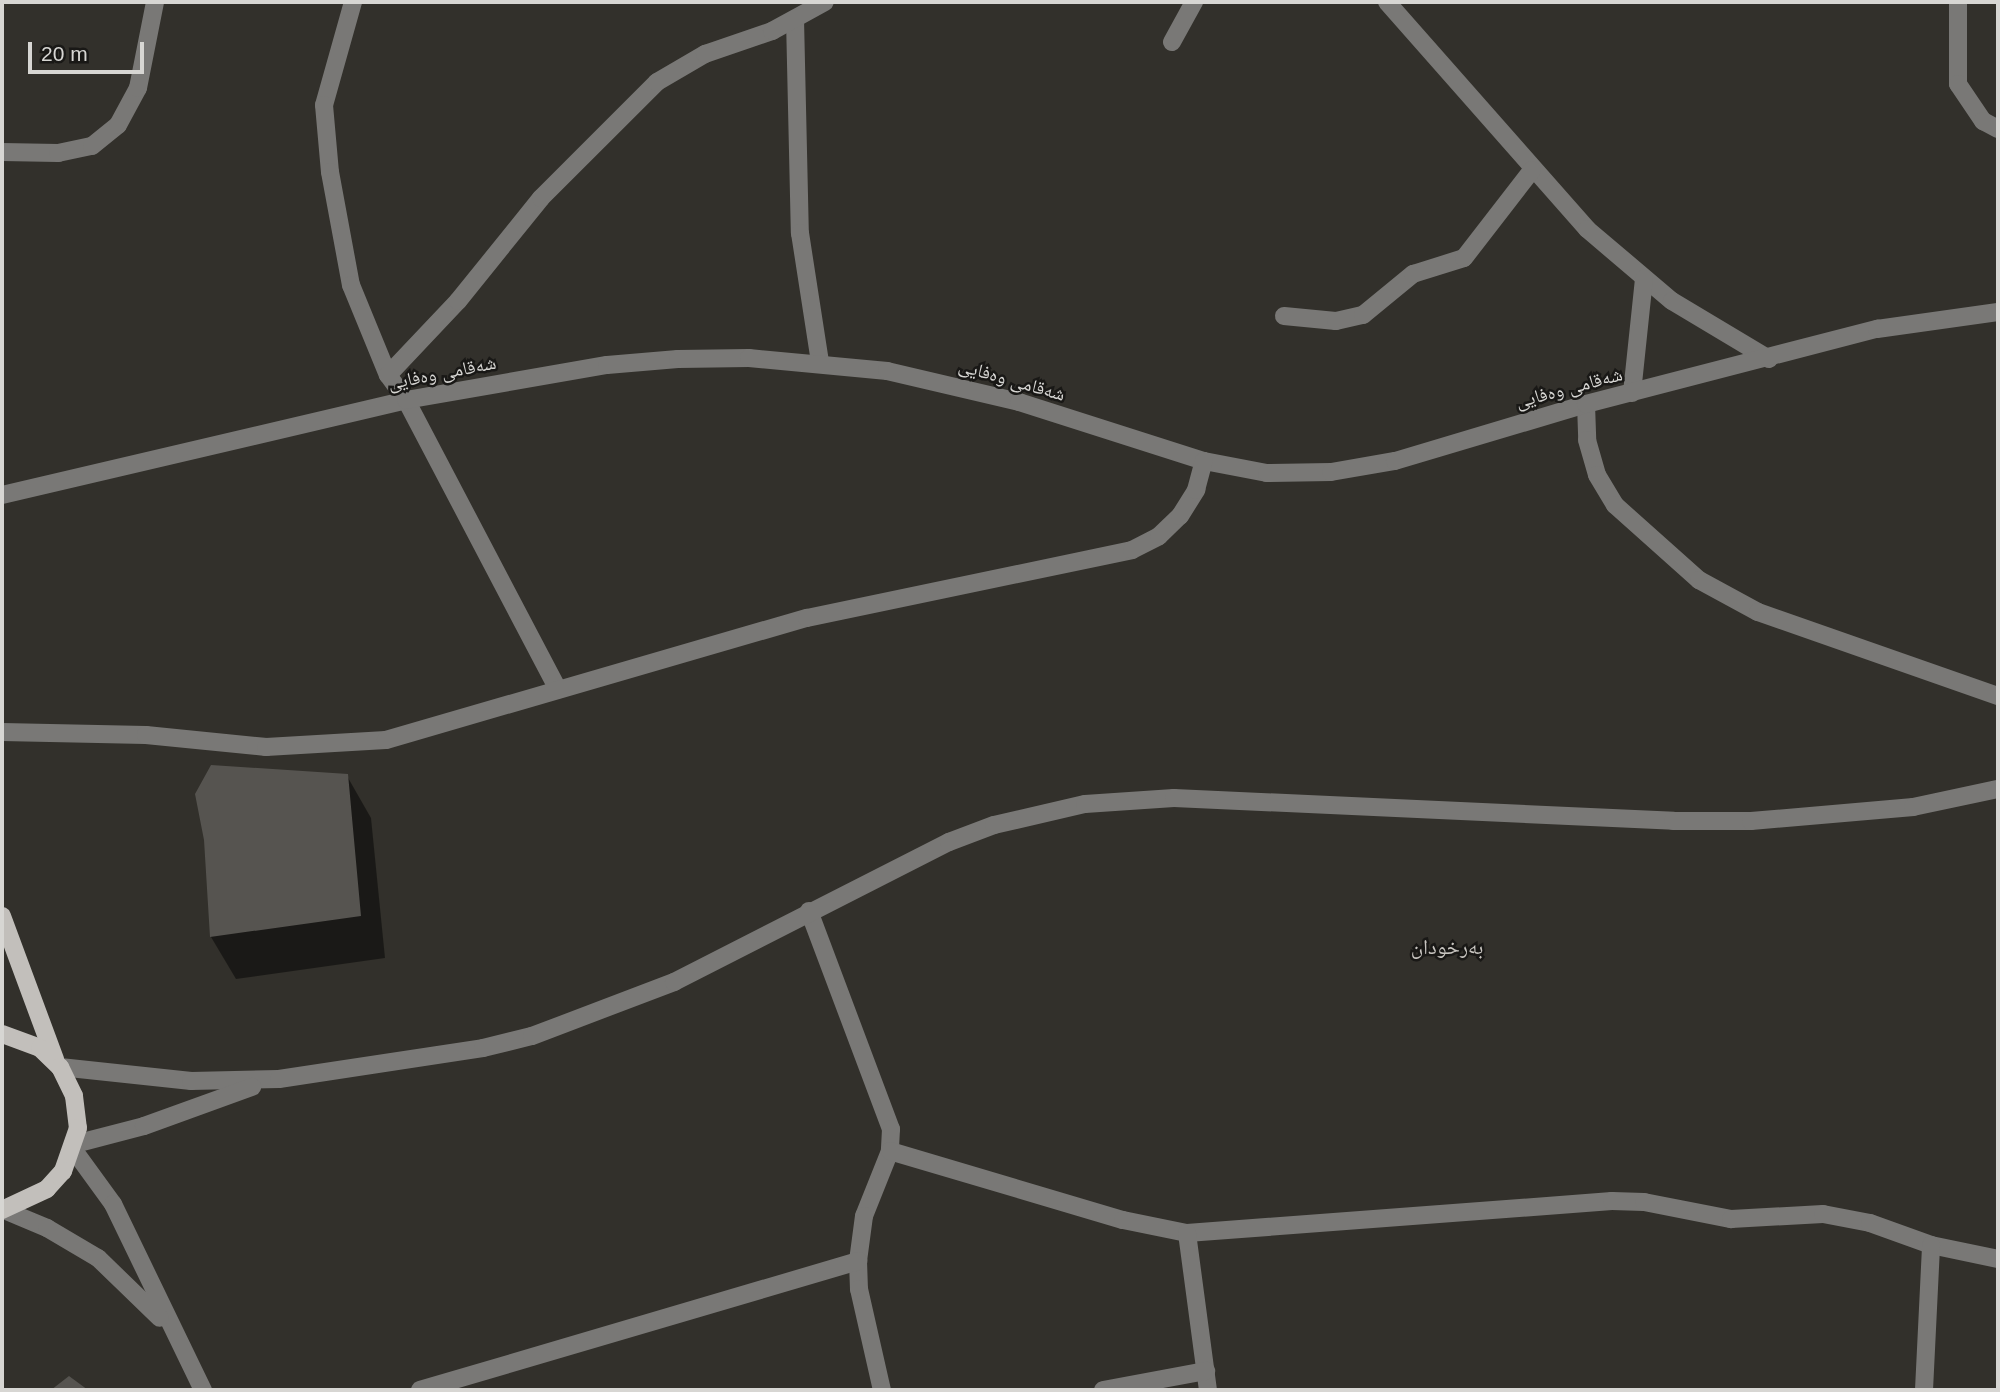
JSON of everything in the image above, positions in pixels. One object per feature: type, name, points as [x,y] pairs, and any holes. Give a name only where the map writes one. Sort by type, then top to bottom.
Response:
[{"type":"main road","points":[[2,916],[77,1112],[74,1147],[47,1189],[3,1211]]},
{"type":"main road","points":[[2,1034],[40,1048],[58,1065]]},
{"type":"street","points":[[2,152],[58,153],[92,146],[118,125],[138,88],[155,2]]},
{"type":"street","points":[[353,2],[324,105],[330,173],[351,285],[388,374],[406,400],[558,689]]},
{"type":"street","points":[[388,374],[458,301],[541,198],[657,82],[705,54],[795,19],[825,2]]},
{"type":"street","points":[[1172,42],[1194,2]]},
{"type":"street","points":[[1387,2],[1532,170],[1587,229],[1644,279],[1719,332],[1769,359]]},
{"type":"street","points":[[1958,2],[1958,84],[1983,121],[1998,129]]},
{"type":"street","points":[[795,19],[800,233],[820,362]]},
{"type":"street","points":[[1284,316],[1336,321],[1363,316],[1413,274],[1464,258],[1532,170]]},
{"type":"street","points":[[1632,393],[1644,279]]},
{"type":"street","name":"شەقامی وەفایی","points":[[2,495],[406,400],[607,365],[713,358],[820,362],[953,384],[1204,461],[1267,472],[1363,468],[1586,404],[1877,329],[1998,312]]},
{"type":"street","points":[[1586,404],[1587,440],[1597,475],[1615,505],[1699,580],[1758,612],[1998,696]]},
{"type":"street","points":[[2,732],[109,733],[266,747],[327,747],[433,729],[558,689],[807,618],[1132,550],[1159,536],[1181,516],[1196,490],[1204,461]]},
{"type":"street","points":[[58,1065],[191,1081],[279,1079],[483,1048],[581,1021],[674,982],[949,842],[994,825],[1062,808],[1129,799],[1738,821],[1913,807],[1998,789]]},
{"type":"street","points":[[809,911],[886,1108],[890,1151],[864,1216],[858,1261],[859,1289],[882,1390]]},
{"type":"street","points":[[203,1390],[170,1329],[113,1204],[74,1147],[279,1079]]},
{"type":"street","points":[[890,1151],[1123,1220],[1187,1233],[1612,1201],[1644,1202],[1731,1219],[1823,1214],[1870,1223],[1931,1245],[1998,1259]]},
{"type":"street","points":[[3,1211],[47,1228],[98,1258],[170,1329]]},
{"type":"street","points":[[1187,1233],[1208,1390]]},
{"type":"street","points":[[1924,1390],[1931,1245]]},
{"type":"street","points":[[420,1390],[858,1261]]},
{"type":"street","points":[[1103,1390],[1206,1371]]},
{"type":"building","points":[[211,765],[348,774],[361,916],[210,937],[204,840],[195,794]]},
{"type":"building","points":[[69,1376],[88,1390],[51,1390]]},
{"type":"district","name":"بەرخودان","points":[[1447,947]]}]
